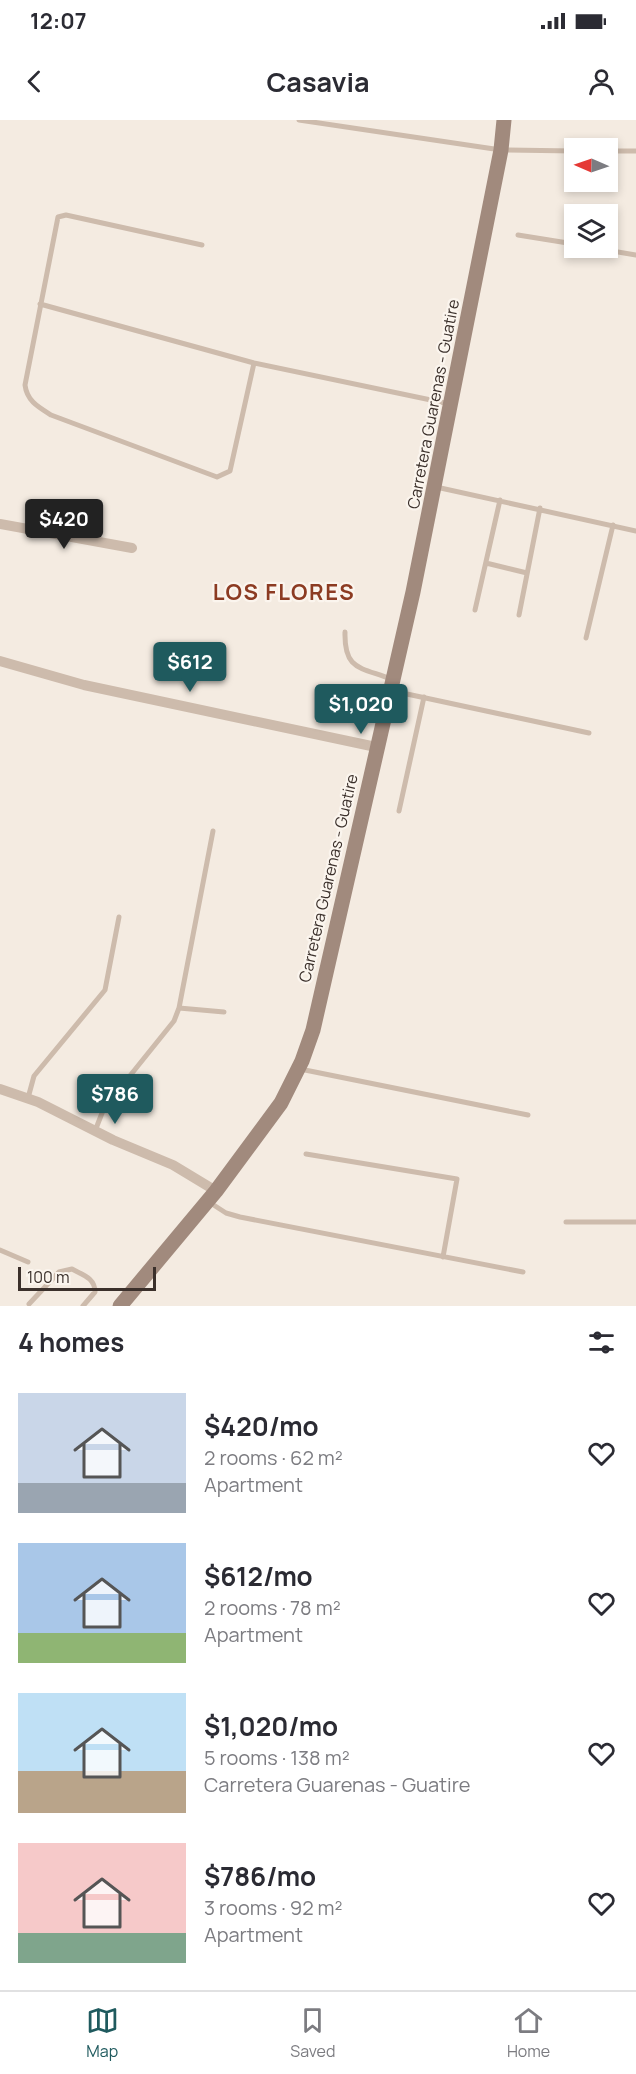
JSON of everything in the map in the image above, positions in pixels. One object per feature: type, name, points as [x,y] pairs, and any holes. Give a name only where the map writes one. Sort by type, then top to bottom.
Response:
[{"type":"main road","name":"Carretera Guarenas - Guatire","points":[[120,1306],[212,1196],[281,1103],[298,1069],[313,1030],[435,486],[501,150],[504,120]]},
{"type":"street","points":[[0,524],[132,548]]},
{"type":"street","points":[[0,661],[84,686],[376,747]]},
{"type":"street","points":[[0,1089],[28,1098],[95,1131],[173,1165],[212,1196]]},
{"type":"lane","points":[[299,120],[501,150],[564,151]]},
{"type":"lane","points":[[618,151],[636,151]]},
{"type":"lane","points":[[202,245],[61,216],[57,221],[25,385],[29,399],[51,415],[217,477],[230,471],[254,363]]},
{"type":"lane","points":[[518,235],[564,242]]},
{"type":"lane","points":[[618,252],[636,255]]},
{"type":"lane","points":[[40,304],[254,363],[451,405]]},
{"type":"lane","points":[[435,486],[636,531]]},
{"type":"lane","points":[[475,609],[500,500]]},
{"type":"lane","points":[[519,615],[540,508]]},
{"type":"lane","points":[[586,638],[613,525]]},
{"type":"lane","points":[[486,563],[527,573]]},
{"type":"lane","points":[[345,632],[345,651],[354,665],[390,684],[424,698],[589,733]]},
{"type":"lane","points":[[399,811],[424,698]]},
{"type":"lane","points":[[95,1131],[104,1108],[174,1021],[179,1008],[213,831]]},
{"type":"lane","points":[[28,1098],[34,1076],[105,990],[118,917]]},
{"type":"lane","points":[[179,1008],[224,1012]]},
{"type":"lane","points":[[298,1069],[528,1115]]},
{"type":"lane","points":[[306,1154],[457,1179],[443,1257]]},
{"type":"lane","points":[[212,1196],[226,1212],[240,1217],[523,1272]]},
{"type":"lane","points":[[566,1222],[636,1222]]},
{"type":"lane","points":[[0,1250],[28,1262]]},
{"type":"lane","points":[[29,1304],[58,1272],[72,1269],[91,1279],[94,1284],[94,1292],[83,1306]]},
{"type":"district","name":"LOS FLORES","points":[[284,592]]}]
